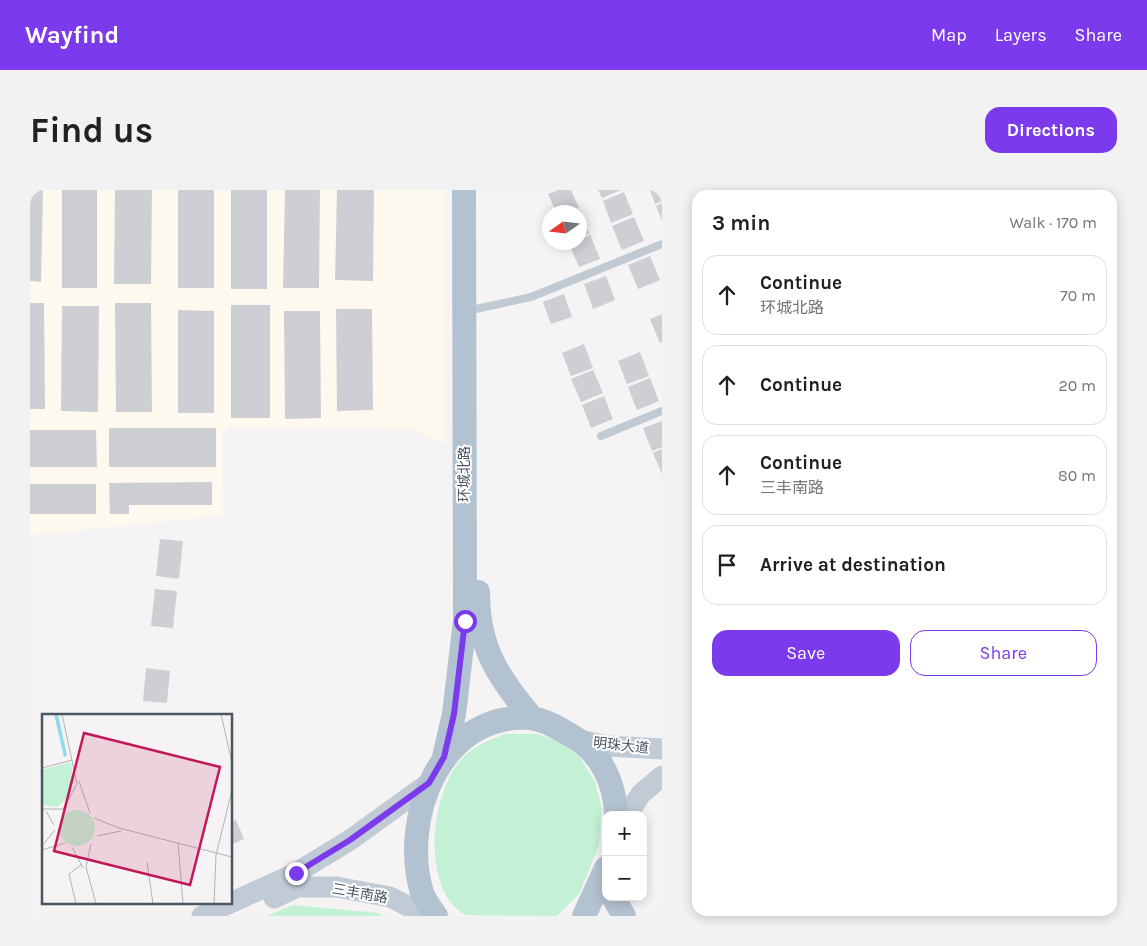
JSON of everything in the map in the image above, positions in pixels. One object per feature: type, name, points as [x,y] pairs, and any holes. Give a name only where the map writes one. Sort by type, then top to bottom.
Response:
[{"type":"main road","name":"环城北路","points":[[464,190],[470,308],[478,610],[487,653],[505,685],[532,718]]},
{"type":"main road","name":"环城北路","points":[[444,757],[454,714],[465,621],[470,308],[478,190]]},
{"type":"main road","points":[[436,916],[422,895],[416,862],[417,824],[429,783],[444,757],[482,727],[508,718],[532,718],[555,726],[580,740],[603,764],[615,795],[616,811]]},
{"type":"main road","name":"明珠大道","points":[[580,740],[607,746],[662,749]]},
{"type":"main road","points":[[630,811],[641,794],[662,776]]},
{"type":"main road","points":[[232,902],[296,873],[350,840],[429,783]]},
{"type":"main road","points":[[584,916],[602,877]]},
{"type":"main road","name":"三丰南路","points":[[235,916],[297,887],[336,887],[390,897],[427,916]]},
{"type":"main road","points":[[615,901],[624,916]]},
{"type":"main road","points":[[202,916],[228,904]]},
{"type":"lane","points":[[470,308],[531,297],[662,244]]},
{"type":"lane","points":[[600,436],[662,410]]},
{"type":"shaded area","points":[[30,190],[445,190],[445,445],[412,429],[231,427],[222,434],[223,515],[58,533],[30,534]]},
{"type":"green space","points":[[505,734],[537,734],[559,741],[579,756],[595,782],[602,808],[599,845],[579,894],[557,916],[465,915],[450,901],[440,882],[436,859],[435,835],[438,810],[445,787],[455,767],[468,753],[481,744]]},
{"type":"green space","points":[[293,905],[379,913],[383,916],[266,916]]},
{"type":"building","points":[[30,190],[43,190],[41,282],[30,281]]},
{"type":"building","points":[[62,190],[97,190],[97,288],[62,288]]},
{"type":"building","points":[[115,190],[152,190],[151,284],[114,284]]},
{"type":"building","points":[[178,190],[214,190],[214,288],[178,288]]},
{"type":"building","points":[[231,190],[267,190],[267,289],[231,289]]},
{"type":"building","points":[[285,190],[320,190],[319,288],[283,288]]},
{"type":"building","points":[[337,190],[374,190],[373,281],[335,280]]},
{"type":"building","points":[[558,190],[571,190],[578,205],[553,205],[548,194]]},
{"type":"building","points":[[598,190],[621,190],[602,198]]},
{"type":"building","points":[[650,190],[662,190],[662,201],[655,204]]},
{"type":"building","points":[[624,192],[633,214],[611,223],[603,201]]},
{"type":"building","points":[[662,203],[662,221],[656,206]]},
{"type":"building","points":[[634,217],[644,241],[622,250],[612,226]]},
{"type":"building","points":[[590,235],[600,259],[579,267],[572,250],[587,250],[587,236]]},
{"type":"building","points":[[650,256],[660,280],[638,289],[628,265]]},
{"type":"building","points":[[606,276],[615,300],[593,309],[584,284]]},
{"type":"building","points":[[564,294],[572,317],[551,324],[543,302]]},
{"type":"building","points":[[30,303],[44,303],[45,409],[30,409]]},
{"type":"building","points":[[115,303],[151,303],[152,412],[116,412]]},
{"type":"building","points":[[231,305],[270,305],[270,418],[231,418]]},
{"type":"building","points":[[62,306],[99,306],[98,412],[61,411]]},
{"type":"building","points":[[336,309],[372,309],[373,410],[337,411]]},
{"type":"building","points":[[178,310],[214,311],[214,413],[178,413]]},
{"type":"building","points":[[284,311],[320,311],[321,418],[285,419]]},
{"type":"building","points":[[662,314],[662,342],[660,343],[650,319]]},
{"type":"building","points":[[584,344],[593,368],[571,376],[562,353]]},
{"type":"building","points":[[640,352],[649,376],[627,384],[618,361]]},
{"type":"building","points":[[593,370],[603,393],[581,402],[571,379]]},
{"type":"building","points":[[650,378],[659,401],[637,410],[628,387]]},
{"type":"building","points":[[604,396],[613,419],[591,428],[582,405]]},
{"type":"building","points":[[662,421],[662,447],[652,451],[643,428]]},
{"type":"building","points":[[109,428],[216,428],[216,467],[109,467]]},
{"type":"building","points":[[30,430],[96,430],[97,467],[30,467]]},
{"type":"building","points":[[662,449],[662,474],[653,453]]},
{"type":"building","points":[[212,482],[212,505],[129,505],[129,514],[110,514],[109,483]]},
{"type":"building","points":[[30,484],[96,484],[96,514],[30,514]]},
{"type":"building","points":[[160,539],[183,541],[179,579],[156,576]]},
{"type":"building","points":[[155,589],[177,591],[173,628],[151,626]]},
{"type":"building","points":[[146,668],[170,671],[167,703],[143,701]]},
{"type":"building","points":[[236,820],[244,839],[232,845],[232,822]]},
{"type":"route","points":[[296,873],[350,840],[429,783],[444,757],[454,714],[465,621]]}]
